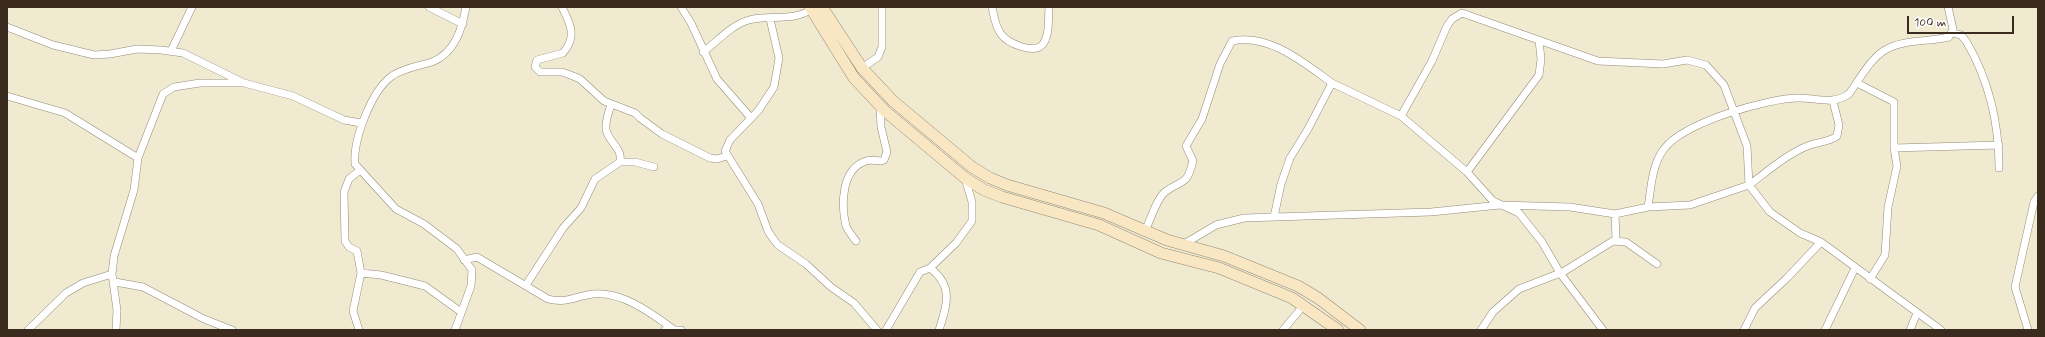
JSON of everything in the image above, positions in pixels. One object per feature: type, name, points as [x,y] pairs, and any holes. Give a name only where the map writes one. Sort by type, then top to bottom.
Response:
[{"type":"street","points":[[171,51],[192,7]]},
{"type":"street","points":[[429,7],[463,24]]},
{"type":"street","points":[[455,330],[471,286],[472,270],[457,249],[424,224],[396,209],[355,164],[354,155],[360,137],[361,123],[378,90],[392,76],[410,68],[434,61],[449,50],[458,38],[463,24],[466,7]]},
{"type":"street","points":[[562,7],[571,27],[572,38],[563,53],[537,60],[535,67],[540,72],[562,72],[574,76],[580,79],[604,101],[635,112],[640,118],[662,134],[700,154],[717,160],[727,156]]},
{"type":"street","points":[[681,7],[691,23],[717,79],[751,118]]},
{"type":"street","points":[[862,68],[878,57],[882,47],[882,7]]},
{"type":"street","points":[[992,7],[996,25],[1002,35],[1018,45],[1032,49],[1041,46],[1044,41],[1048,30],[1049,7]]},
{"type":"street","points":[[1648,207],[1653,178],[1659,158],[1664,149],[1680,135],[1732,111],[1785,99],[1799,98],[1832,101],[1844,97],[1857,83],[1877,56],[1885,50],[1896,45],[1949,37],[1953,29],[1948,7]]},
{"type":"street","points":[[704,52],[739,24],[748,20],[800,15],[814,8],[841,47],[893,101],[972,167],[990,178],[1007,185],[1104,213],[1167,240],[1224,256],[1298,286],[1318,298],[1360,330]]},
{"type":"street","points":[[1401,116],[1432,61],[1447,26],[1457,14],[1468,14],[1598,61],[1663,64],[1687,60],[1706,66],[1724,85],[1732,111],[1747,146],[1749,185],[1770,212],[1800,233],[1821,242],[1941,330]]},
{"type":"street","points":[[770,19],[779,58],[779,66],[774,87],[768,98],[730,140],[725,151],[758,204],[768,231],[774,240],[806,264],[830,287],[854,303],[877,330]]},
{"type":"street","points":[[7,27],[53,45],[94,54],[110,54],[137,49],[183,53],[244,83],[293,96],[344,120],[361,123]]},
{"type":"street","points":[[1952,33],[1961,35],[1966,41],[1988,87],[1999,145],[1999,168]]},
{"type":"street","points":[[1145,230],[1165,192],[1184,182],[1190,173],[1193,161],[1186,146],[1202,119],[1220,64],[1232,41],[1238,40],[1260,43],[1289,53],[1332,83],[1401,116],[1467,172],[1483,191],[1500,205],[1519,213],[1542,242],[1560,273],[1603,330]]},
{"type":"street","points":[[1467,172],[1539,75],[1541,59],[1539,40]]},
{"type":"street","points":[[841,47],[854,78],[880,106],[965,178],[984,190],[1002,197],[1099,225],[1162,253],[1219,268],[1292,298],[1338,330]]},
{"type":"street","points":[[116,330],[115,282],[112,274],[114,256],[134,190],[138,158],[163,94],[174,88],[200,83],[244,83]]},
{"type":"street","points":[[1274,217],[1281,184],[1290,158],[1308,129],[1332,83]]},
{"type":"street","points":[[1857,83],[1894,102],[1894,148],[1897,166],[1888,207],[1885,255],[1870,279]]},
{"type":"street","points":[[7,96],[65,113],[138,158]]},
{"type":"street","points":[[1184,244],[1216,225],[1244,218],[1314,214],[1431,212],[1500,205],[1570,207],[1615,214],[1648,207],[1690,205],[1749,185],[1776,164],[1809,145],[1832,140],[1837,136],[1839,125],[1832,101]]},
{"type":"street","points":[[611,104],[606,129],[609,138],[619,150],[621,157],[620,162]]},
{"type":"street","points":[[856,241],[847,227],[843,207],[847,179],[854,168],[861,163],[871,160],[881,161],[886,156],[887,152],[881,127],[880,106]]},
{"type":"street","points":[[1894,148],[1999,145]]},
{"type":"street","points":[[526,285],[563,228],[581,208],[595,179],[620,162],[635,162],[654,167]]},
{"type":"street","points":[[359,330],[353,311],[361,272],[357,251],[349,247],[346,241],[344,192],[349,179],[360,170]]},
{"type":"street","points":[[886,330],[908,295],[916,277],[922,270],[930,268],[956,243],[972,221],[972,202],[965,178]]},
{"type":"street","points":[[2028,330],[2015,287],[2034,202],[2038,196]]},
{"type":"street","points":[[1064,215],[1067,202]]},
{"type":"street","points":[[1615,214],[1616,240]]},
{"type":"street","points":[[1481,330],[1493,312],[1519,289],[1571,268],[1608,243],[1616,240],[1626,242],[1657,264]]},
{"type":"street","points":[[1744,330],[1755,308],[1787,278],[1821,242]]},
{"type":"street","points":[[464,260],[477,257],[548,299],[555,301],[563,302],[594,294],[617,297],[640,307],[677,330]]},
{"type":"street","points":[[930,268],[936,273],[944,284],[946,293],[947,301],[939,330]]},
{"type":"street","points":[[1825,330],[1855,268]]},
{"type":"street","points":[[361,272],[381,275],[425,286],[461,312]]},
{"type":"street","points":[[28,330],[66,293],[83,283],[112,274]]},
{"type":"street","points":[[115,282],[143,288],[204,319],[232,330]]},
{"type":"street","points":[[1283,330],[1304,305]]},
{"type":"street","points":[[1910,330],[1917,313]]},
{"type":"street","points":[[665,330],[677,330]]}]
